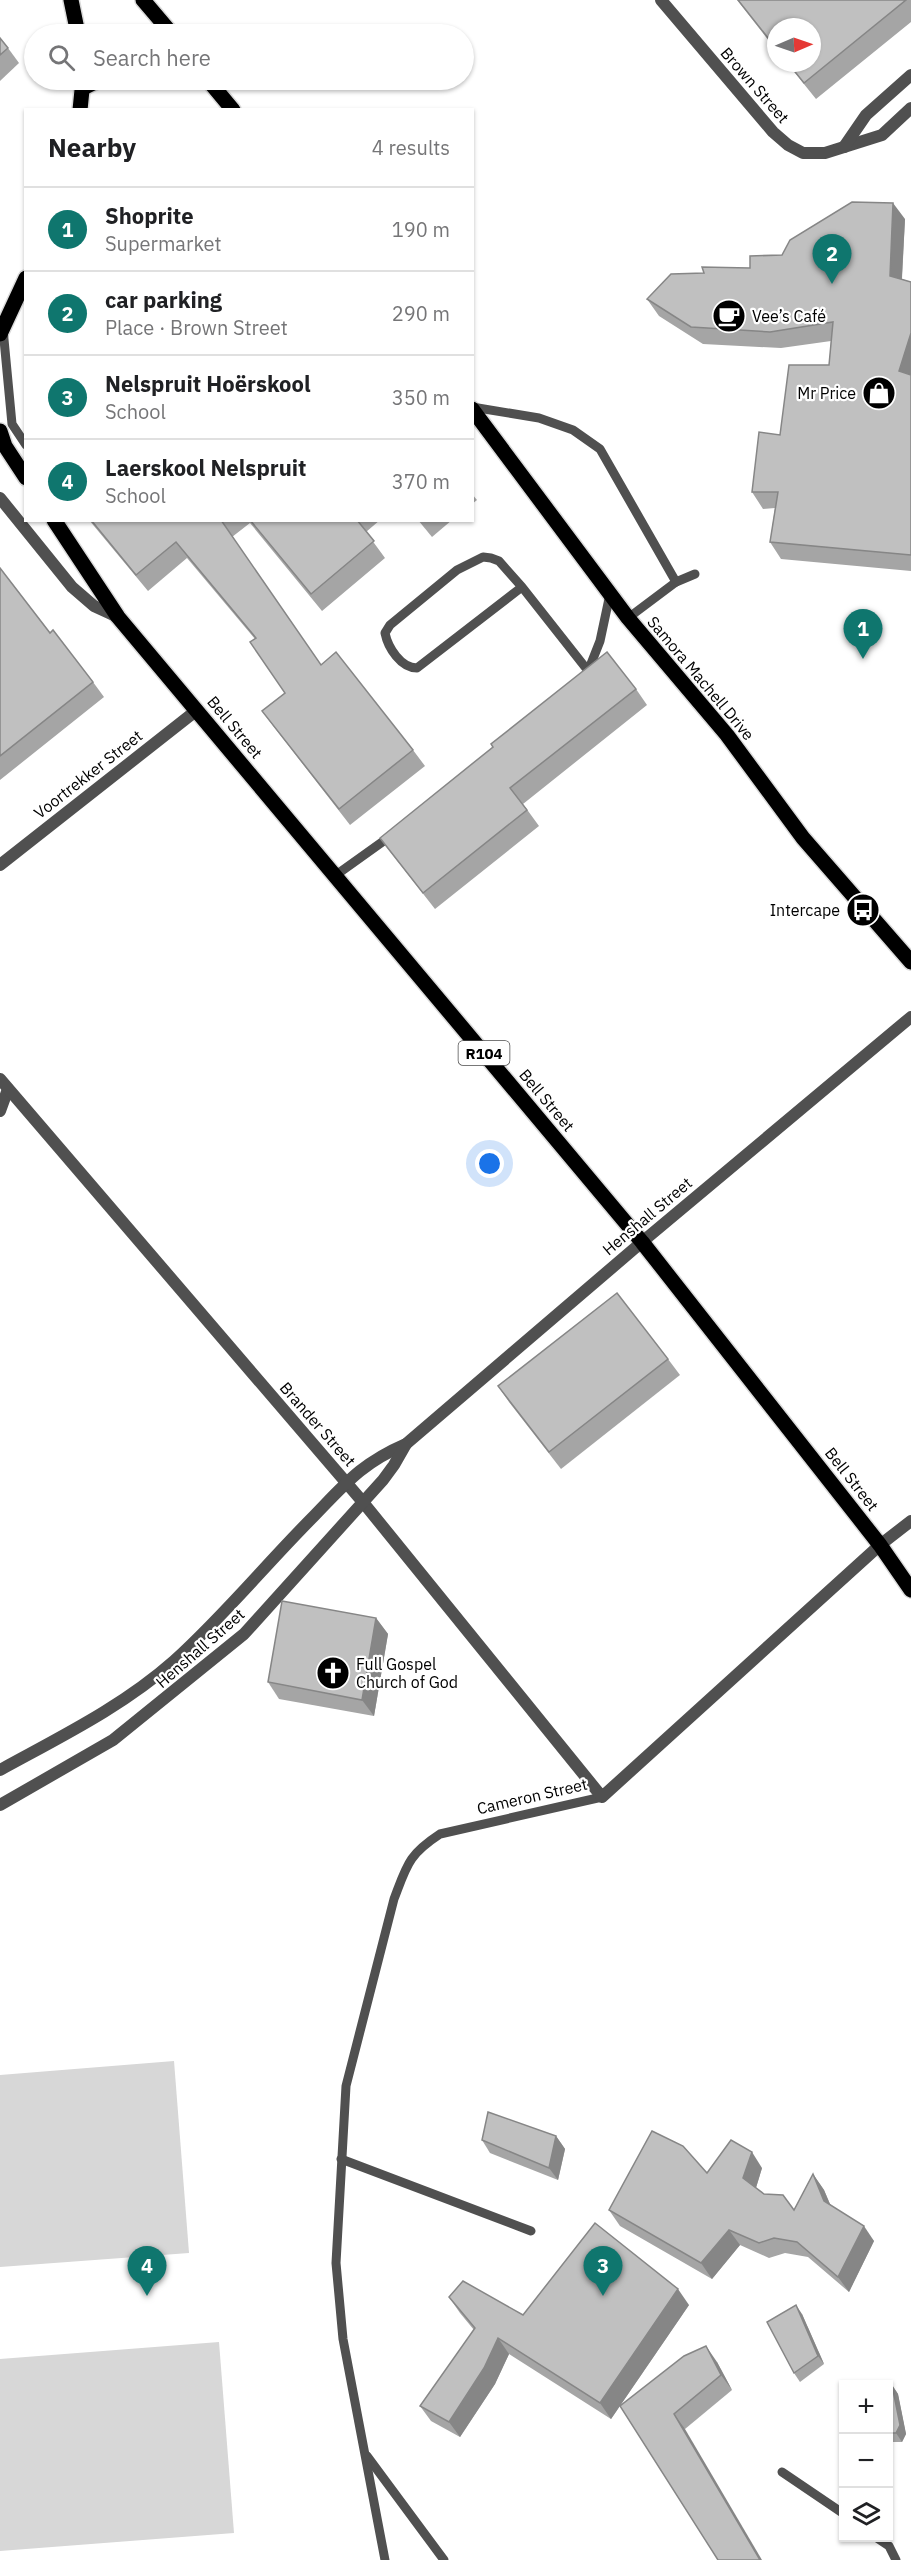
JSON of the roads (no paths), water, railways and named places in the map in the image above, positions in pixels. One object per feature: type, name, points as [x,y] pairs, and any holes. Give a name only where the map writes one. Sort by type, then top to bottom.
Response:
[{"type":"main road","points":[[71,0],[76,24]]},
{"type":"main road","points":[[143,0],[163,24]]},
{"type":"main road","points":[[80,108],[82,90]]},
{"type":"main road","points":[[215,90],[231,108]]},
{"type":"main road","points":[[1,329],[24,282]]},
{"type":"main road","name":"Samora Machell Drive","points":[[474,411],[628,618],[727,735],[803,838],[911,962]]},
{"type":"main road","points":[[0,431],[5,446],[24,475]]},
{"type":"main road","name":"Bell Street","points":[[55,522],[118,617],[642,1242],[880,1545],[911,1590]]},
{"type":"street","name":"Brown Street","points":[[661,0],[772,132],[788,145],[803,153],[814,155],[844,147]]},
{"type":"street","points":[[844,147],[866,115],[911,75]]},
{"type":"street","points":[[844,147],[882,135],[911,108]]},
{"type":"street","name":"Bell Street","points":[[0,498],[72,587],[94,606],[118,617]]},
{"type":"street","name":"Voortrekker Street","points":[[0,864],[197,710]]},
{"type":"street","name":"Henshall Street","points":[[0,1770],[131,1697],[220,1616],[345,1482],[380,1455],[406,1444],[642,1242],[911,1017]]},
{"type":"street","points":[[0,1111],[4,1084]]},
{"type":"street","name":"Brander Street","points":[[4,1084],[362,1501],[602,1797]]},
{"type":"street","name":"Henshall Street","points":[[0,1805],[114,1740],[235,1641],[336,1532],[394,1465],[406,1444]]},
{"type":"street","name":"Cameron Street","points":[[602,1797],[880,1545],[911,1521]]},
{"type":"lane","points":[[1,329],[12,424],[24,442]]},
{"type":"lane","points":[[474,408],[539,418],[573,430],[600,449],[676,582]]},
{"type":"lane","points":[[522,587],[417,668],[409,668],[403,664],[386,639],[385,633],[390,625],[458,570],[483,557],[499,561],[522,587],[589,672]]},
{"type":"lane","points":[[628,618],[676,582],[694,574]]},
{"type":"lane","points":[[582,680],[589,672],[600,641],[610,594]]},
{"type":"lane","points":[[336,875],[404,827]]},
{"type":"lane","name":"Cameron Street","points":[[386,2560],[343,2339],[336,2263],[346,2086],[394,1899],[405,1869],[418,1848],[440,1834],[602,1797]]},
{"type":"lane","points":[[341,2159],[531,2231]]},
{"type":"lane","points":[[364,2452],[444,2560]]},
{"type":"lane","points":[[782,2472],[839,2511]]},
{"type":"lane","points":[[883,2542],[889,2546],[897,2560]]},
{"type":"place","name":"car parking","points":[[832,284]]},
{"type":"place","name":"Vee’s Café","points":[[729,316]]},
{"type":"place","name":"Mr Price","points":[[879,393]]},
{"type":"place","name":"Shoprite","points":[[863,659]]},
{"type":"place","name":"Intercape","points":[[863,910]]},
{"type":"place","name":"Full Gospel Church of God","points":[[333,1673]]},
{"type":"place","name":"Laerskool Nelspruit","points":[[147,2296]]},
{"type":"place","name":"Nelspruit Hoërskool","points":[[603,2296]]}]
